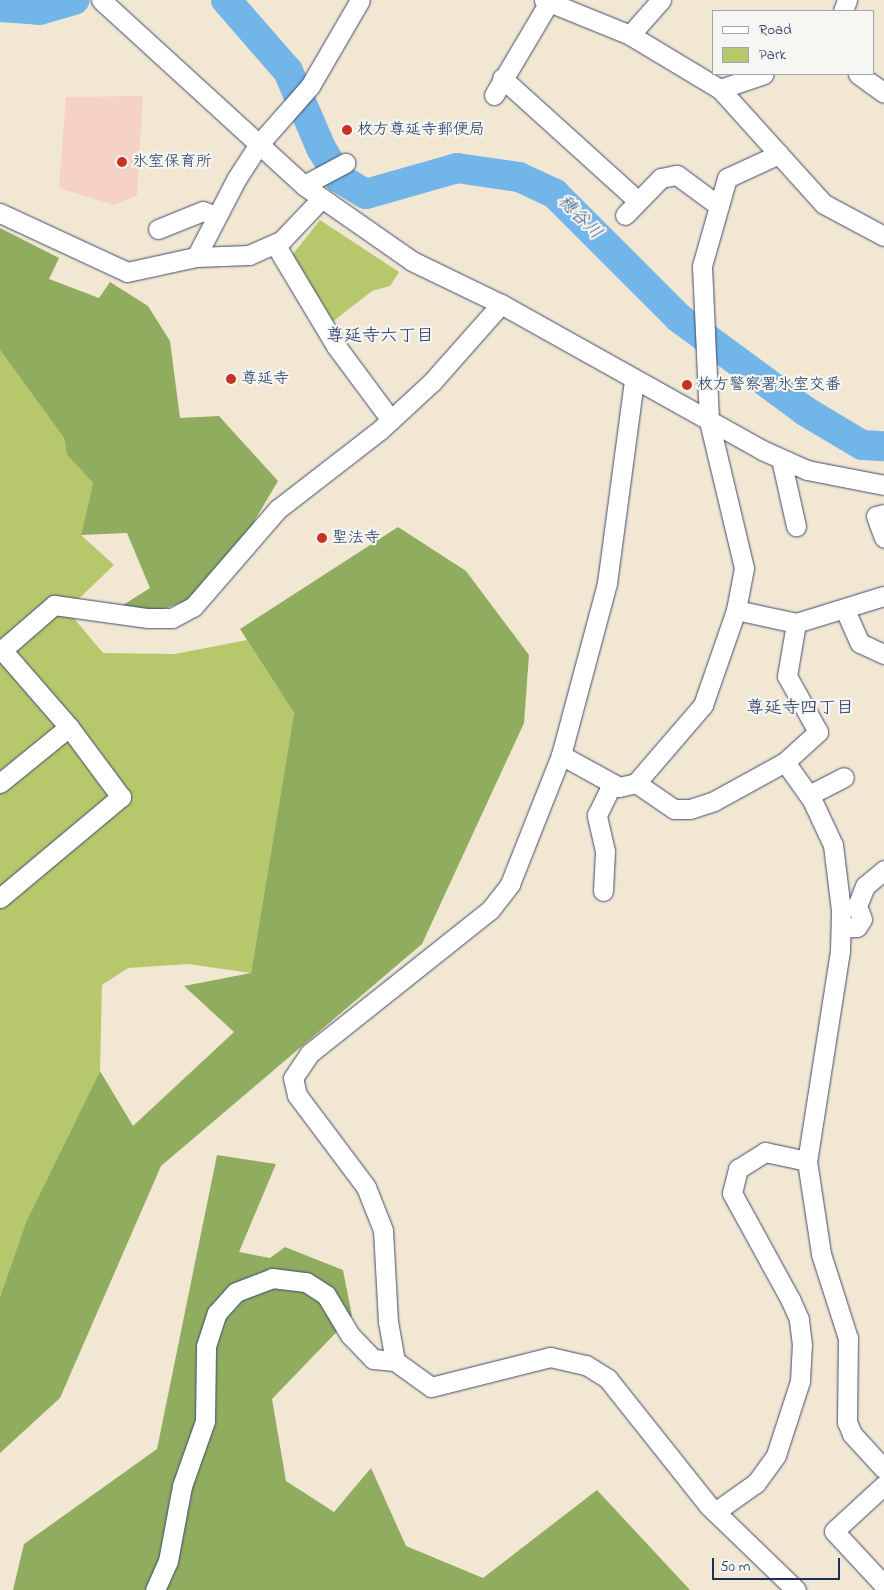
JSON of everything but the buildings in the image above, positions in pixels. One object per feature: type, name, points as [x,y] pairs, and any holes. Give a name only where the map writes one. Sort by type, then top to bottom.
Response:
[{"type":"street","points":[[196,257],[216,216],[258,144],[310,86],[360,0]]},
{"type":"street","points":[[630,35],[661,0]]},
{"type":"street","points":[[638,201],[498,86],[547,1],[630,35],[720,89],[824,204],[884,236]]},
{"type":"street","points":[[106,4],[304,185],[412,261],[501,304],[634,381],[781,458],[807,470],[884,485]]},
{"type":"street","points":[[720,89],[761,75]]},
{"type":"street","points":[[859,75],[884,93]]},
{"type":"street","points":[[561,755],[619,787],[636,783],[703,705],[736,610],[744,568],[709,421],[708,378],[700,299],[702,266],[727,178],[779,154]]},
{"type":"street","points":[[304,185],[345,163]]},
{"type":"street","points":[[625,216],[660,178],[677,175],[719,206]]},
{"type":"street","points":[[0,213],[127,272],[196,257],[249,255],[275,244],[322,198]]},
{"type":"street","points":[[158,229],[203,211],[216,216]]},
{"type":"street","points":[[275,244],[336,346],[391,420]]},
{"type":"street","points":[[0,898],[121,797],[69,727],[2,650],[54,605],[148,618],[172,618],[193,607],[278,509],[391,420],[501,304]]},
{"type":"street","points":[[395,1361],[388,1322],[383,1230],[366,1187],[297,1095],[293,1078],[298,1064],[344,1022],[490,910],[510,884],[561,755],[607,583],[634,381]]},
{"type":"street","points":[[781,458],[796,526]]},
{"type":"street","points":[[884,514],[876,516],[884,538]]},
{"type":"street","points":[[736,610],[796,623],[845,610],[884,596]]},
{"type":"street","points":[[845,610],[860,643],[884,654]]},
{"type":"street","points":[[636,783],[674,809],[690,809],[714,801],[785,762],[818,732],[787,676],[796,623]]},
{"type":"street","points":[[0,783],[69,727]]},
{"type":"street","points":[[785,762],[809,795],[832,846],[841,928],[807,1161],[820,1254],[848,1338],[847,1422],[852,1434],[884,1469]]},
{"type":"street","points":[[809,795],[844,777]]},
{"type":"street","points":[[603,891],[605,851],[597,815],[612,784]]},
{"type":"street","points":[[841,928],[857,927],[862,919],[857,906],[865,886],[884,870]]},
{"type":"street","points":[[715,1512],[756,1483],[776,1455],[800,1381],[802,1345],[796,1312],[732,1193],[738,1169],[766,1152],[807,1161]]},
{"type":"street","points":[[156,1590],[168,1561],[182,1486],[205,1421],[206,1346],[217,1313],[236,1292],[272,1278],[306,1282],[326,1295],[350,1335],[373,1359],[395,1361],[431,1387],[550,1357],[586,1365],[608,1379],[715,1512],[796,1590]]},
{"type":"street","points":[[881,1586],[834,1531],[884,1486]]},
{"type":"shaded area","points":[[143,96],[137,195],[114,205],[59,188],[66,97]]},
{"type":"green space","points":[[320,220],[399,272],[390,286],[372,291],[331,323],[289,259]]},
{"type":"green space","points":[[0,228],[59,258],[49,279],[99,298],[110,282],[148,306],[170,341],[180,418],[219,416],[278,481],[213,591],[150,614],[123,605],[150,588],[127,533],[81,535],[93,483],[67,455],[64,438],[0,350]]},
{"type":"green space","points":[[0,350],[64,438],[67,455],[93,483],[81,535],[114,565],[67,610],[103,653],[175,654],[247,640],[294,713],[251,973],[188,964],[128,968],[102,985],[100,1071],[26,1222],[0,1297]]},
{"type":"green space","points":[[398,527],[466,571],[529,655],[524,723],[422,944],[161,1166],[60,1398],[0,1453],[0,1297],[26,1222],[100,1071],[133,1126],[234,1032],[184,986],[251,973],[294,713],[240,629]]},
{"type":"green space","points":[[217,1155],[276,1164],[239,1252],[270,1258],[285,1247],[343,1270],[352,1316],[272,1399],[286,1481],[334,1512],[371,1468],[406,1546],[483,1578],[597,1490],[690,1590],[13,1590],[24,1544],[157,1449]]},
{"type":"waterway","points":[[0,7],[39,10],[75,0]]},
{"type":"waterway","name":"穂谷川","points":[[226,0],[288,71],[321,148],[339,178],[366,194],[457,168],[519,177],[555,194],[679,318],[805,411],[862,445],[884,446]]},
{"type":"place","name":"枚方尊延寺郵便局","points":[[347,130]]},
{"type":"place","name":"氷室保育所","points":[[122,162]]},
{"type":"place","name":"尊延寺","points":[[231,379]]},
{"type":"place","name":"枚方警察署氷室交番","points":[[687,385]]},
{"type":"place","name":"聖法寺","points":[[322,538]]},
{"type":"district","name":"尊延寺六丁目","points":[[380,337]]},
{"type":"district","name":"尊延寺四丁目","points":[[800,709]]}]
